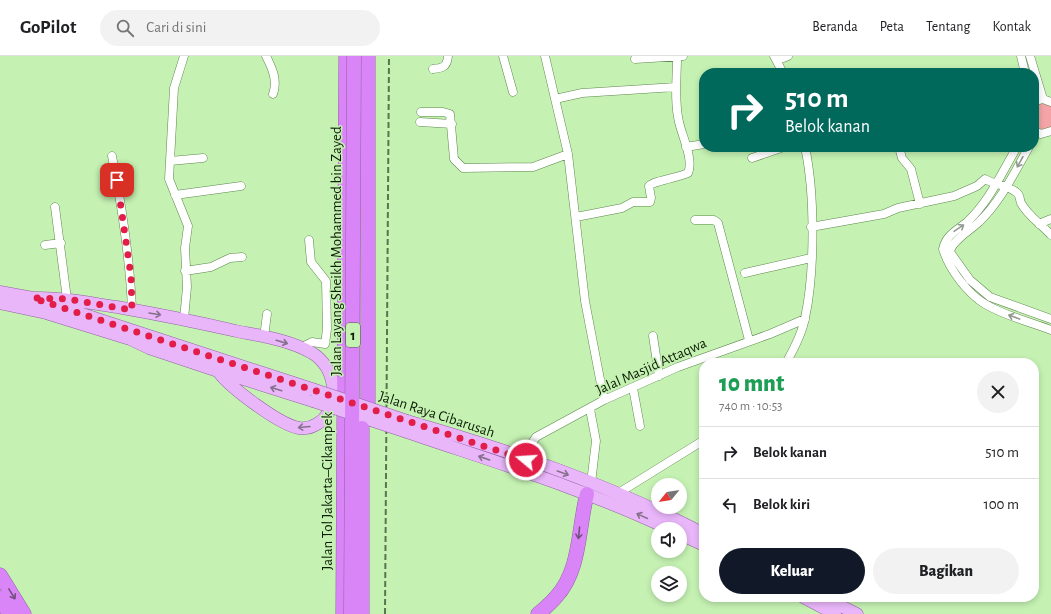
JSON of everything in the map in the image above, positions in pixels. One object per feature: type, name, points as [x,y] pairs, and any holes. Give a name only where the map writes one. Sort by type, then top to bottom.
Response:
[{"type":"highway","name":"Jalan Tol Jakarta–Cikampek","points":[[343,614],[346,56]]},
{"type":"highway","name":"Jalan Layang Sheikh Mohammed bin Zayed","points":[[351,614],[354,56]]},
{"type":"highway","name":"Jalan Layang Sheikh Mohammed bin Zayed","points":[[362,56],[362,614]]},
{"type":"highway","name":"1","points":[[368,56],[368,614]]},
{"type":"highway","points":[[538,614],[556,597],[571,573],[576,559],[581,515],[589,489]]},
{"type":"highway","points":[[0,575],[24,614]]},
{"type":"highway","points":[[0,598],[9,614]]},
{"type":"main road","name":"Jalan Raya Cibarusah","points":[[0,292],[33,298],[152,343],[218,371],[312,395]]},
{"type":"main road","name":"Jalan Raya Cibarusah","points":[[0,297],[39,307],[130,337]]},
{"type":"main road","points":[[33,298],[67,299],[184,319],[264,337],[300,348],[312,353],[321,360],[327,368],[331,380],[333,399],[329,413],[323,420],[309,427],[301,428],[282,421],[257,405],[223,378],[218,371]]},
{"type":"main road","name":"Jalan Raya Cibarusah","points":[[0,303],[46,313],[152,343],[407,426],[589,489],[699,532]]},
{"type":"main road","name":"Jalan Raya Cibarusah","points":[[0,310],[40,319],[107,339],[152,343]]},
{"type":"main road","name":"Jalan Raya Cibarusah","points":[[407,426],[526,460],[589,489]]},
{"type":"main road","name":"Jalan Raya Cibarusah","points":[[616,499],[657,522]]},
{"type":"main road","points":[[687,538],[699,544]]},
{"type":"main road","points":[[812,602],[835,614]]},
{"type":"main road","points":[[833,602],[857,614]]},
{"type":"street","points":[[184,56],[174,88],[169,179],[188,226],[185,248],[187,287],[184,319]]},
{"type":"street","points":[[266,56],[275,79],[273,94]]},
{"type":"street","points":[[433,69],[443,68],[446,65],[448,56]]},
{"type":"street","points":[[503,56],[513,92]]},
{"type":"street","points":[[545,56],[568,154],[585,300],[604,400]]},
{"type":"street","points":[[576,217],[622,208],[633,202],[650,202],[649,186],[652,183],[663,182],[688,173],[690,169],[679,122],[676,87],[680,56],[635,59]]},
{"type":"street","points":[[781,68],[776,58],[788,56]]},
{"type":"street","points":[[1021,56],[1024,68]]},
{"type":"street","points":[[1030,56],[1035,68]]},
{"type":"street","points":[[1039,79],[1047,100]]},
{"type":"street","points":[[555,99],[582,94],[676,87]]},
{"type":"street","points":[[421,112],[448,112],[450,114],[454,159],[464,168],[534,167],[568,154]]},
{"type":"street","points":[[420,122],[452,124]]},
{"type":"street","points":[[1039,134],[1051,131]]},
{"type":"street","points":[[686,147],[699,145]]},
{"type":"street","points":[[752,158],[769,152]]},
{"type":"street","points":[[789,358],[797,343],[805,319],[811,258],[811,227],[805,152]]},
{"type":"street","points":[[900,152],[902,158],[911,168],[920,204]]},
{"type":"street","points":[[1014,152],[995,185],[978,210],[946,239],[943,249],[945,257],[963,283],[985,304],[1004,313],[1051,330]]},
{"type":"street","points":[[1026,152],[1007,186],[983,219],[952,245],[950,252],[970,280],[990,297],[1051,319]]},
{"type":"street","points":[[112,156],[122,204],[131,276],[132,310]]},
{"type":"street","points":[[170,161],[203,158]]},
{"type":"street","points":[[811,227],[884,214],[898,208],[920,204],[965,192],[985,179],[995,185],[1007,186],[1019,194],[1021,203],[1039,224],[1051,235]]},
{"type":"street","points":[[175,195],[241,186]]},
{"type":"street","points":[[56,207],[67,299]]},
{"type":"street","points":[[1039,224],[1051,218]]},
{"type":"street","points":[[695,220],[709,219],[718,223],[749,340]]},
{"type":"street","points":[[300,348],[312,342],[324,344],[327,329],[326,281],[311,262],[308,240]]},
{"type":"street","points":[[45,245],[61,243]]},
{"type":"street","points":[[185,271],[211,267],[230,258],[242,257]]},
{"type":"street","points":[[745,273],[811,258]]},
{"type":"street","points":[[264,337],[267,314]]},
{"type":"street","name":"Jalal Masjid Attaqwa","points":[[704,358],[749,340],[770,334],[805,319]]},
{"type":"street","points":[[653,336],[658,376]]},
{"type":"street","name":"Jalal Masjid Attaqwa","points":[[526,460],[530,446],[536,437],[590,409],[604,400],[699,360]]},
{"type":"street","points":[[633,388],[640,426]]},
{"type":"street","points":[[589,489],[596,441],[590,409]]},
{"type":"street","points":[[616,499],[699,443]]},
{"type":"shaded area","points":[[1044,103],[1051,106],[1051,128],[1047,131],[1039,130],[1039,104]]},
{"type":"railway","points":[[385,614],[389,56]]},
{"type":"route","points":[[117,180],[122,204],[131,276],[132,310],[67,299],[33,298],[407,421],[446,432],[526,460]]}]
